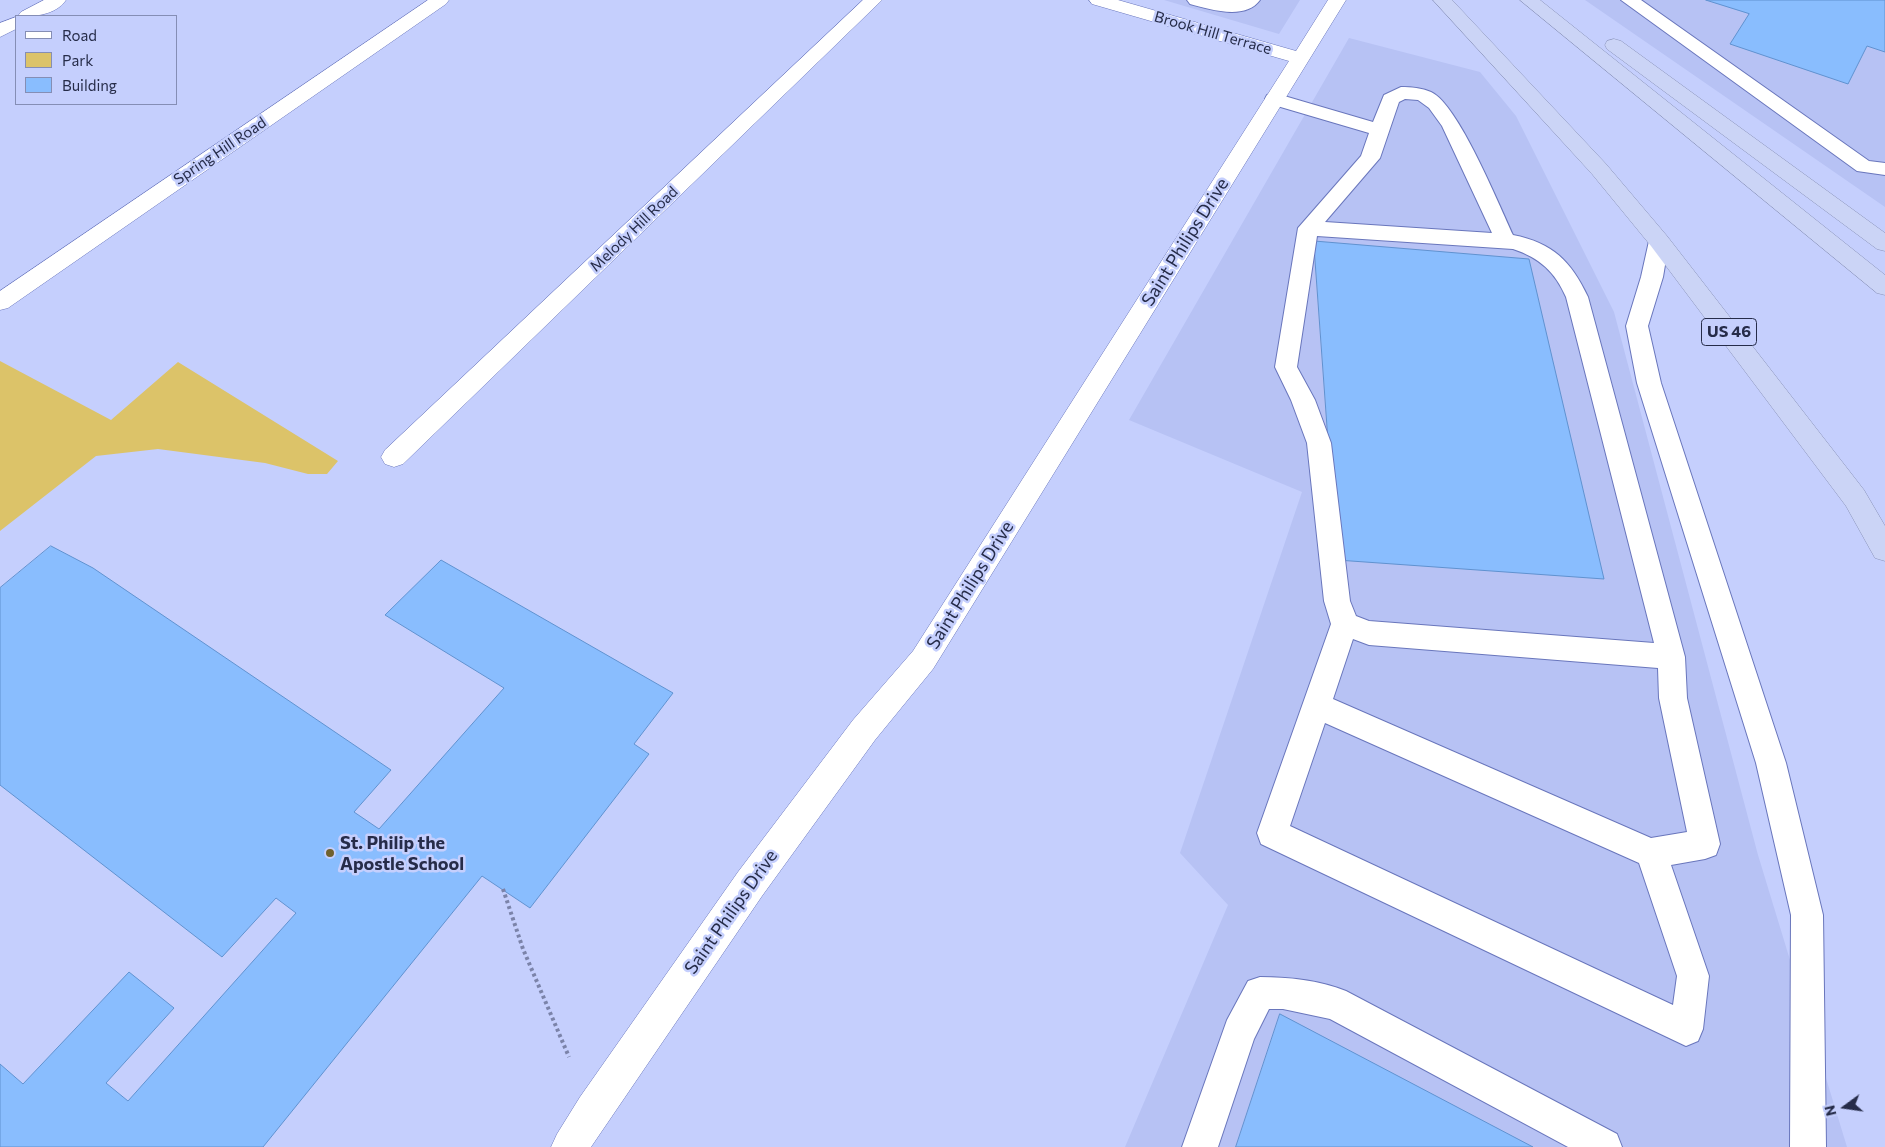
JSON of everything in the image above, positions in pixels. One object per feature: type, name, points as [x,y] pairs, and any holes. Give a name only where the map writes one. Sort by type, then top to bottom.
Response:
[{"type":"highway","name":"US 46","points":[[1442,0],[1599,169],[1659,241],[1855,498],[1885,550]]},
{"type":"highway","points":[[1529,0],[1885,288]]},
{"type":"highway","points":[[1540,0],[1587,26],[1885,244]]},
{"type":"street","points":[[30,15],[57,0]]},
{"type":"street","name":"Spring Hill Road","points":[[0,302],[440,0]]},
{"type":"street","name":"Melody Hill Road","points":[[394,457],[873,0]]},
{"type":"street","name":"Brook Hill Terrace","points":[[1098,0],[1300,58]]},
{"type":"street","name":"Saint Philips Drive","points":[[570,1147],[593,1110],[750,884],[864,730],[923,660],[1337,0]]},
{"type":"street","points":[[0,31],[15,23]]},
{"type":"lane","points":[[1196,0],[1221,7],[1243,5],[1251,0]]},
{"type":"lane","points":[[1630,0],[1864,167],[1885,169]]},
{"type":"lane","points":[[1506,241],[1451,125],[1436,104],[1425,96],[1401,92],[1391,100],[1370,158],[1308,228],[1286,367],[1303,400],[1319,443],[1337,601],[1345,624],[1272,833],[1686,1029],[1693,976],[1652,853]]},
{"type":"lane","points":[[1274,99],[1380,130]]},
{"type":"lane","points":[[1308,228],[1515,242],[1539,250],[1555,261],[1570,280],[1671,657],[1673,698],[1705,844],[1652,853],[1316,705]]},
{"type":"lane","points":[[1659,241],[1652,278],[1637,326],[1649,383],[1771,763],[1807,915],[1808,1147]]},
{"type":"lane","points":[[1345,624],[1369,633],[1671,657]]},
{"type":"lane","points":[[1200,1147],[1239,1032],[1260,992],[1283,993],[1334,1003],[1604,1147]]},
{"type":"path","points":[[503,890],[523,949],[569,1057]]},
{"type":"shaded area","points":[[1164,0],[1300,0],[1279,34]]},
{"type":"shaded area","points":[[1585,0],[1885,0],[1885,207]]},
{"type":"shaded area","points":[[1349,38],[1480,72],[1516,116],[1614,312],[1758,855],[1847,1147],[1125,1147],[1228,905],[1180,853],[1302,492],[1129,420]]},
{"type":"green space","points":[[0,361],[111,420],[178,362],[338,461],[327,474],[308,474],[265,463],[158,449],[96,456],[0,531]]},
{"type":"building","points":[[1706,0],[1885,0],[1885,52],[1867,46],[1848,84],[1730,44],[1749,14]]},
{"type":"building","points":[[1314,241],[1529,259],[1604,579],[1337,560]]},
{"type":"building","name":"St. Philip the Apostle School","points":[[51,546],[93,568],[391,770],[354,812],[379,829],[504,688],[385,615],[441,560],[673,693],[634,744],[649,754],[530,908],[482,876],[263,1147],[0,1147],[0,1064],[23,1084],[129,972],[174,1008],[106,1083],[128,1101],[296,913],[276,898],[222,957],[0,785],[0,588]]},
{"type":"building","points":[[1280,1014],[1533,1147],[1236,1147]]},
{"type":"place","name":"St. Philip the Apostle School","points":[[330,853]]}]
